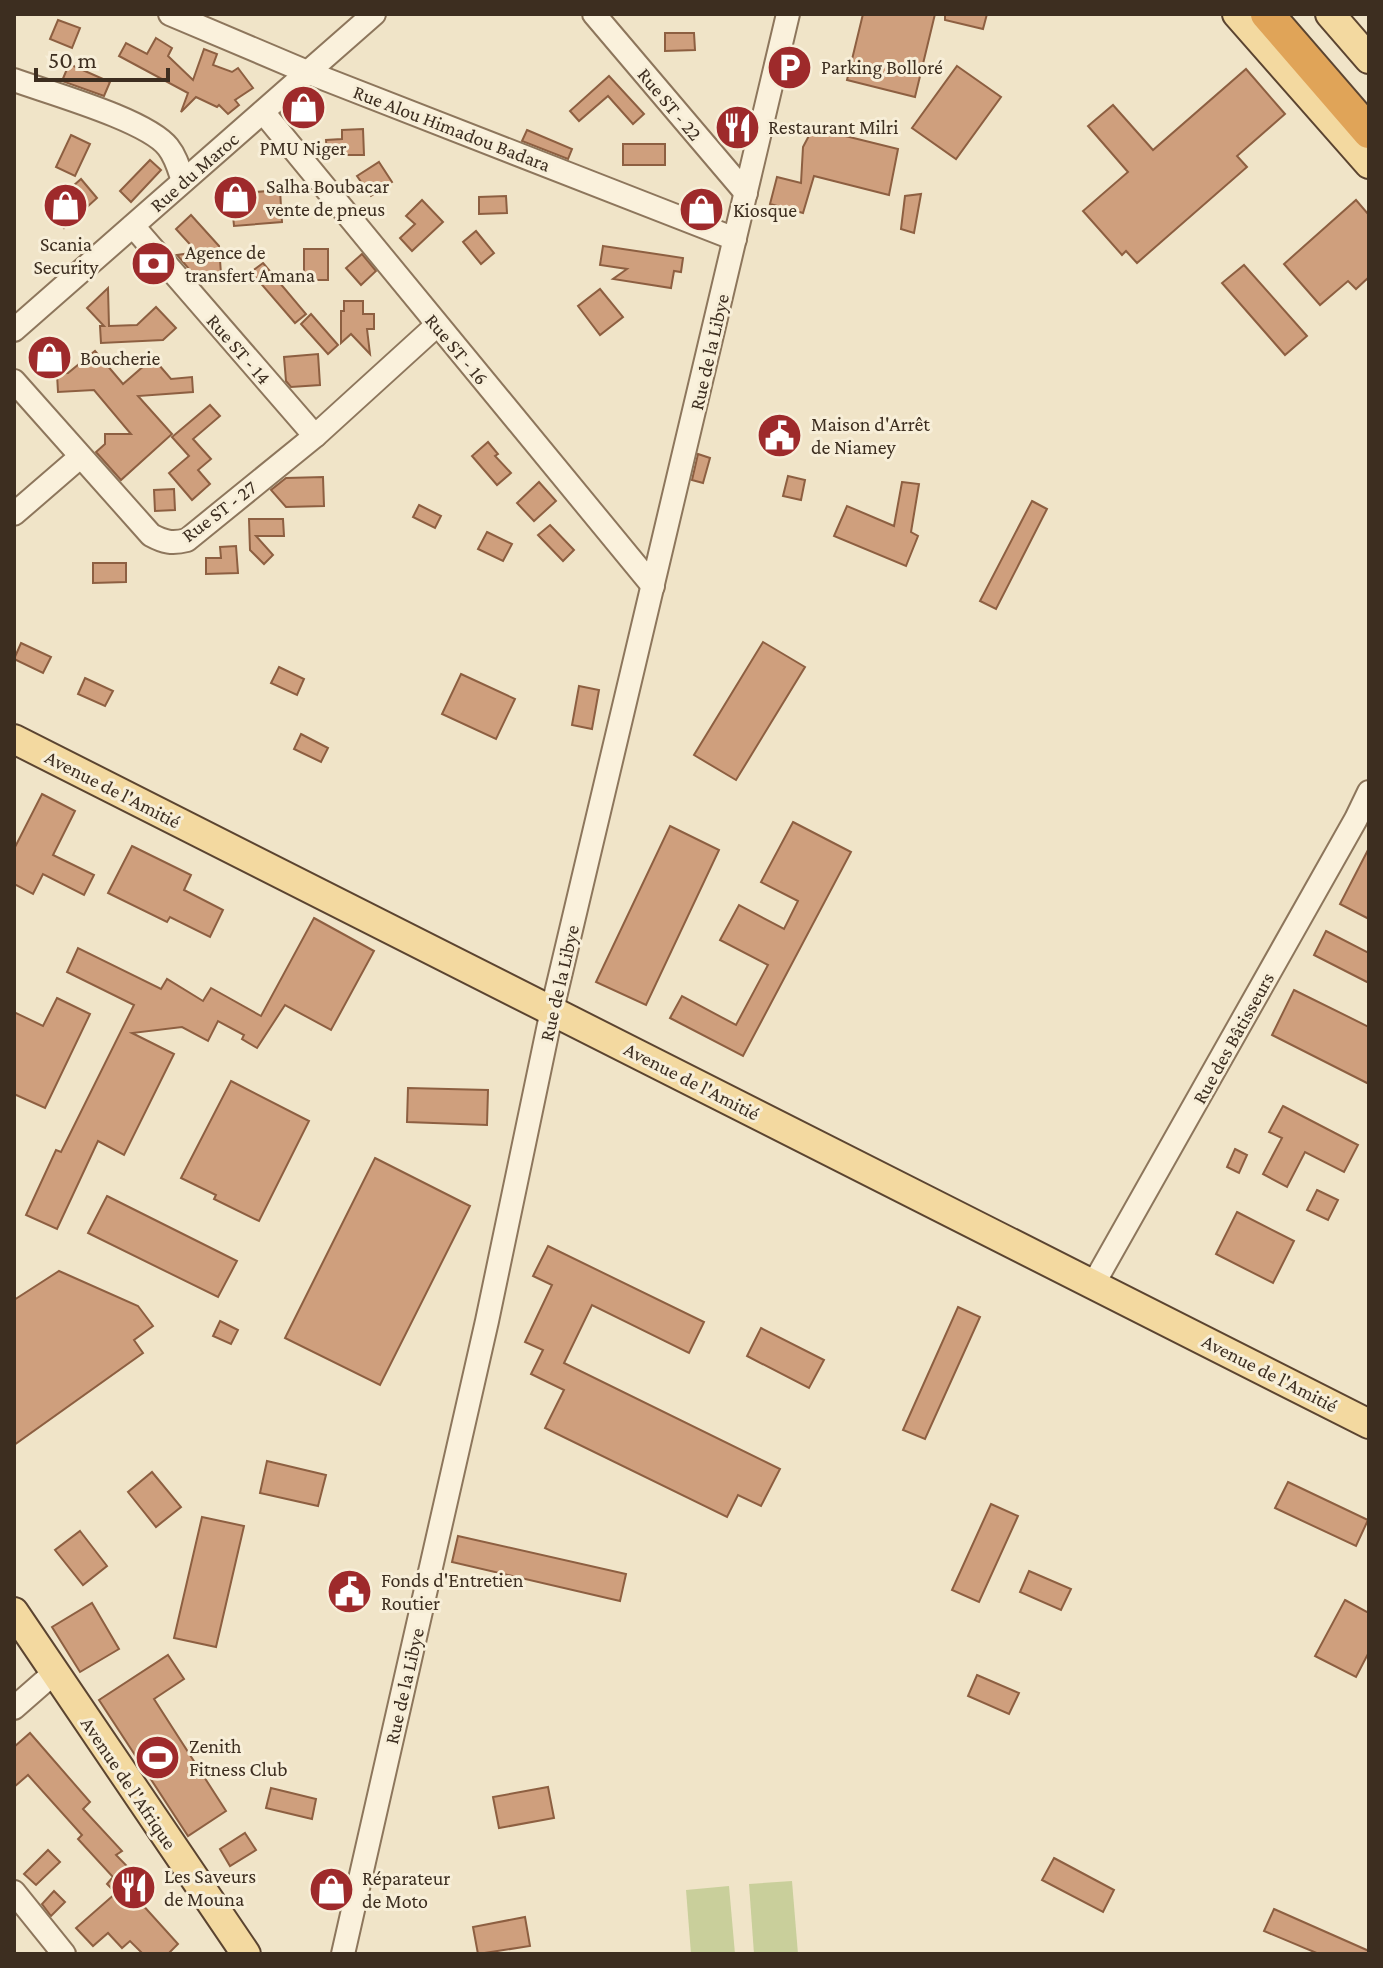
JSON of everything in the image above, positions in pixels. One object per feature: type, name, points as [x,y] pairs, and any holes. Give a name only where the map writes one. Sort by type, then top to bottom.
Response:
[{"type":"highway","points":[[1267,14],[1369,132]]},
{"type":"highway","points":[[1291,14],[1369,104]]},
{"type":"main road","points":[[1237,14],[1369,164]]},
{"type":"main road","points":[[1330,14],[1369,59]]},
{"type":"main road","name":"Avenue de l'Amitié","points":[[14,739],[1369,1424]]},
{"type":"main road","name":"Avenue de l'Afrique","points":[[14,1612],[246,1954]]},
{"type":"street","name":"Rue du Maroc","points":[[14,330],[374,14]]},
{"type":"street","name":"Rue ST - 22","points":[[594,14],[746,193]]},
{"type":"street","name":"Rue de la Libye","points":[[343,1954],[487,1321],[552,1010],[788,14]]},
{"type":"street","name":"Rue Alou Himadou Badara","points":[[179,16],[307,72],[735,239]]},
{"type":"street","points":[[14,80],[143,127],[156,135],[176,160],[183,181]]},
{"type":"street","name":"Rue ST - 16","points":[[263,112],[653,586]]},
{"type":"street","name":"Rue ST - 14","points":[[133,226],[315,436]]},
{"type":"street","name":"Rue ST - 27","points":[[14,381],[151,535],[164,542],[176,543],[187,540],[315,436],[437,325]]},
{"type":"street","points":[[14,514],[80,457]]},
{"type":"street","name":"Rue des Bâtisseurs","points":[[1094,1283],[1369,792]]},
{"type":"street","points":[[14,1708],[54,1673]]},
{"type":"street","points":[[14,1892],[64,1954]]},
{"type":"green space","points":[[792,1881],[798,1954],[754,1954],[749,1884]]},
{"type":"green space","points":[[729,1886],[735,1954],[691,1954],[686,1890]]},
{"type":"building","points":[[863,14],[935,14],[915,97],[847,80]]},
{"type":"building","points":[[945,14],[987,14],[983,29],[945,20]]},
{"type":"building","points":[[58,20],[80,28],[72,48],[50,39]]},
{"type":"building","points":[[665,33],[694,33],[695,50],[665,51]]},
{"type":"building","points":[[156,38],[172,48],[168,56],[193,80],[204,49],[217,54],[213,65],[232,72],[238,68],[253,88],[235,100],[239,105],[228,114],[219,105],[217,107],[196,97],[181,112],[188,93],[119,56],[126,43],[147,54]]},
{"type":"building","points":[[69,64],[110,82],[104,96],[62,81]]},
{"type":"building","points":[[957,66],[1001,97],[956,159],[912,128]]},
{"type":"building","points":[[1246,69],[1285,114],[1237,156],[1247,167],[1137,263],[1126,251],[1122,255],[1083,211],[1128,172],[1088,126],[1113,105],[1153,150]]},
{"type":"building","points":[[609,76],[644,114],[633,124],[608,96],[579,121],[570,111]]},
{"type":"building","points":[[813,128],[898,149],[889,195],[814,176],[803,213],[770,204],[777,177],[801,183],[803,147]]},
{"type":"building","points":[[363,129],[364,155],[327,155],[326,140],[342,139],[342,130]]},
{"type":"building","points":[[527,130],[572,149],[568,159],[522,141]]},
{"type":"building","points":[[71,135],[90,144],[75,176],[56,167]]},
{"type":"building","points":[[623,144],[665,144],[665,165],[623,165]]},
{"type":"building","points":[[150,160],[161,170],[131,202],[120,191]]},
{"type":"building","points":[[379,162],[392,182],[371,196],[357,176]]},
{"type":"building","points":[[81,179],[97,198],[64,228],[47,209]]},
{"type":"building","points":[[280,190],[282,222],[234,226],[231,194]]},
{"type":"building","points":[[921,194],[914,233],[901,229],[905,196]]},
{"type":"building","points":[[506,196],[507,213],[479,214],[479,197]]},
{"type":"building","points":[[422,200],[443,222],[412,251],[400,238],[415,224],[406,216]]},
{"type":"building","points":[[1356,200],[1369,215],[1369,277],[1356,289],[1348,281],[1320,305],[1284,264]]},
{"type":"building","points":[[191,215],[219,246],[221,274],[195,276],[177,255],[197,252],[176,229]]},
{"type":"building","points":[[476,231],[494,253],[481,264],[463,242]]},
{"type":"building","points":[[603,246],[683,258],[681,272],[674,271],[671,288],[613,279],[627,269],[600,265]]},
{"type":"building","points":[[304,249],[328,249],[328,280],[304,280]]},
{"type":"building","points":[[362,254],[376,271],[361,285],[346,268]]},
{"type":"building","points":[[263,263],[306,314],[295,323],[251,272]]},
{"type":"building","points":[[1244,265],[1307,336],[1285,355],[1222,283]]},
{"type":"building","points":[[108,288],[109,326],[137,325],[156,307],[176,328],[163,340],[101,343],[100,326],[104,326],[87,308]]},
{"type":"building","points":[[600,289],[623,317],[600,335],[578,306]]},
{"type":"building","points":[[344,301],[363,301],[363,314],[374,314],[374,329],[367,329],[370,354],[351,334],[341,343]]},
{"type":"building","points":[[311,314],[338,345],[328,354],[301,324]]},
{"type":"building","points":[[95,351],[123,384],[153,358],[171,379],[192,377],[193,392],[138,396],[172,434],[121,480],[96,452],[105,444],[105,434],[131,434],[94,390],[58,392],[57,374],[68,373]]},
{"type":"building","points":[[318,354],[320,385],[291,387],[286,381],[284,357]]},
{"type":"building","points":[[210,405],[220,416],[193,439],[211,459],[198,470],[210,484],[192,500],[169,473],[189,456],[172,437]]},
{"type":"building","points":[[488,442],[498,454],[495,456],[511,473],[497,485],[472,456]]},
{"type":"building","points":[[698,454],[710,458],[703,483],[692,480]]},
{"type":"building","points":[[788,476],[805,480],[801,500],[783,496]]},
{"type":"building","points":[[323,477],[324,506],[286,507],[271,490],[286,478]]},
{"type":"building","points":[[539,482],[556,501],[534,521],[517,503]]},
{"type":"building","points":[[902,482],[919,484],[911,532],[918,536],[906,566],[834,536],[847,506],[894,526]]},
{"type":"building","points":[[174,489],[175,510],[155,511],[154,490]]},
{"type":"building","points":[[1032,501],[1047,509],[996,609],[980,601]]},
{"type":"building","points":[[419,505],[441,516],[435,528],[413,517]]},
{"type":"building","points":[[249,519],[283,519],[284,536],[256,536],[273,555],[264,564],[250,550]]},
{"type":"building","points":[[550,525],[574,550],[563,561],[538,535]]},
{"type":"building","points":[[487,532],[512,544],[503,561],[478,549]]},
{"type":"building","points":[[236,546],[238,573],[206,574],[206,558],[221,558],[220,547]]},
{"type":"building","points":[[93,563],[126,563],[126,582],[93,583]]},
{"type":"building","points":[[763,642],[805,667],[736,780],[694,755]]},
{"type":"building","points":[[21,643],[51,657],[43,673],[14,659]]},
{"type":"building","points":[[279,667],[304,679],[297,695],[271,683]]},
{"type":"building","points":[[461,674],[515,699],[496,739],[442,714]]},
{"type":"building","points":[[85,678],[113,691],[105,706],[78,694]]},
{"type":"building","points":[[579,686],[599,690],[592,729],[572,725]]},
{"type":"building","points":[[301,734],[328,748],[321,762],[294,749]]},
{"type":"building","points":[[42,794],[75,811],[53,855],[94,875],[84,895],[43,874],[33,894],[14,884],[14,849]]},
{"type":"building","points":[[793,822],[851,852],[743,1056],[670,1018],[682,996],[736,1025],[768,965],[720,940],[739,905],[784,929],[798,901],[761,882]]},
{"type":"building","points":[[670,826],[719,850],[646,1005],[596,982]]},
{"type":"building","points":[[132,846],[191,875],[184,890],[223,910],[210,937],[170,917],[167,922],[108,893]]},
{"type":"building","points":[[1369,848],[1369,919],[1340,904]]},
{"type":"building","points":[[314,918],[374,951],[331,1030],[285,1005],[257,1048],[242,1039],[244,1035],[218,1021],[208,1041],[182,1027],[132,1033],[174,1054],[124,1155],[98,1141],[57,1229],[26,1215],[56,1150],[61,1152],[134,1005],[67,972],[78,948],[161,989],[167,979],[203,1001],[211,988],[261,1016]]},
{"type":"building","points":[[1326,931],[1369,953],[1369,983],[1314,955]]},
{"type":"building","points":[[1294,990],[1369,1027],[1369,1084],[1272,1035]]},
{"type":"building","points":[[57,998],[90,1014],[45,1108],[14,1094],[14,1012],[43,1026]]},
{"type":"building","points":[[231,1081],[309,1121],[259,1221],[214,1199],[216,1195],[181,1178]]},
{"type":"building","points":[[408,1088],[488,1090],[487,1125],[407,1122]]},
{"type":"building","points":[[1283,1106],[1358,1145],[1344,1172],[1305,1152],[1287,1187],[1263,1174],[1282,1138],[1269,1132]]},
{"type":"building","points":[[1235,1149],[1247,1155],[1239,1173],[1227,1167]]},
{"type":"building","points":[[375,1158],[470,1206],[380,1385],[285,1338]]},
{"type":"building","points":[[1317,1190],[1338,1200],[1328,1220],[1307,1210]]},
{"type":"building","points":[[107,1196],[237,1261],[218,1297],[88,1233]]},
{"type":"building","points":[[1237,1212],[1294,1241],[1273,1283],[1216,1254]]},
{"type":"building","points":[[548,1246],[704,1322],[689,1353],[592,1305],[564,1363],[780,1469],[761,1506],[738,1495],[727,1517],[545,1428],[564,1390],[531,1374],[543,1350],[525,1342],[552,1285],[533,1276]]},
{"type":"building","points":[[59,1271],[138,1306],[153,1326],[134,1340],[143,1353],[14,1445],[14,1300]]},
{"type":"building","points":[[958,1307],[980,1317],[925,1439],[903,1430]]},
{"type":"building","points":[[220,1321],[238,1330],[231,1344],[213,1336]]},
{"type":"building","points":[[761,1328],[824,1360],[809,1388],[747,1356]]},
{"type":"building","points":[[267,1461],[326,1475],[318,1506],[260,1493]]},
{"type":"building","points":[[152,1472],[181,1507],[156,1527],[128,1492]]},
{"type":"building","points":[[1288,1482],[1368,1520],[1356,1546],[1275,1508]]},
{"type":"building","points":[[991,1504],[1018,1516],[979,1602],[952,1590]]},
{"type":"building","points":[[202,1517],[244,1526],[216,1647],[174,1638]]},
{"type":"building","points":[[80,1531],[107,1566],[83,1585],[55,1550]]},
{"type":"building","points":[[458,1536],[626,1574],[620,1601],[452,1562]]},
{"type":"building","points":[[1029,1571],[1071,1589],[1061,1610],[1020,1592]]},
{"type":"building","points":[[1345,1600],[1369,1613],[1369,1652],[1356,1677],[1315,1656]]},
{"type":"building","points":[[92,1603],[119,1649],[80,1672],[52,1627]]},
{"type":"building","points":[[168,1655],[184,1679],[154,1699],[226,1811],[188,1836],[99,1700]]},
{"type":"building","points":[[977,1675],[1019,1693],[1009,1714],[968,1696]]},
{"type":"building","points":[[30,1733],[90,1802],[83,1809],[122,1851],[116,1855],[151,1891],[140,1902],[178,1944],[168,1954],[143,1954],[130,1941],[122,1948],[108,1933],[93,1946],[76,1928],[116,1893],[107,1884],[113,1877],[78,1839],[82,1835],[28,1775],[14,1787],[14,1747]]},
{"type":"building","points":[[548,1787],[554,1818],[499,1828],[493,1797]]},
{"type":"building","points":[[271,1788],[316,1799],[312,1819],[266,1808]]},
{"type":"building","points":[[245,1833],[256,1850],[230,1866],[220,1849]]},
{"type":"building","points":[[48,1850],[60,1862],[36,1885],[24,1874]]},
{"type":"building","points":[[1054,1858],[1114,1890],[1103,1912],[1042,1880]]},
{"type":"building","points":[[54,1891],[65,1902],[51,1916],[42,1904]]},
{"type":"building","points":[[1274,1909],[1369,1951],[1369,1954],[1319,1954],[1264,1931]]},
{"type":"building","points":[[525,1917],[530,1946],[478,1954],[473,1927]]},
{"type":"place","name":"Parking Bolloré","points":[[790,67]]},
{"type":"place","name":"PMU Niger","points":[[303,108]]},
{"type":"place","name":"Restaurant Milri","points":[[737,127]]},
{"type":"place","name":"Salha Boubacar vente de pneus","points":[[235,198]]},
{"type":"place","name":"Scania Security","points":[[66,205]]},
{"type":"place","name":"Kiosque","points":[[702,210]]},
{"type":"place","name":"Agence de transfert Amana","points":[[154,263]]},
{"type":"place","name":"Boucherie","points":[[49,358]]},
{"type":"place","name":"Maison d'Arrêt de Niamey","points":[[780,436]]},
{"type":"place","name":"Fonds d'Entretien Routier","points":[[350,1591]]},
{"type":"place","name":"Zenith Fitness Club","points":[[158,1758]]},
{"type":"place","name":"Les Saveurs de Mouna","points":[[133,1887]]},
{"type":"place","name":"Réparateur de Moto","points":[[331,1890]]}]
